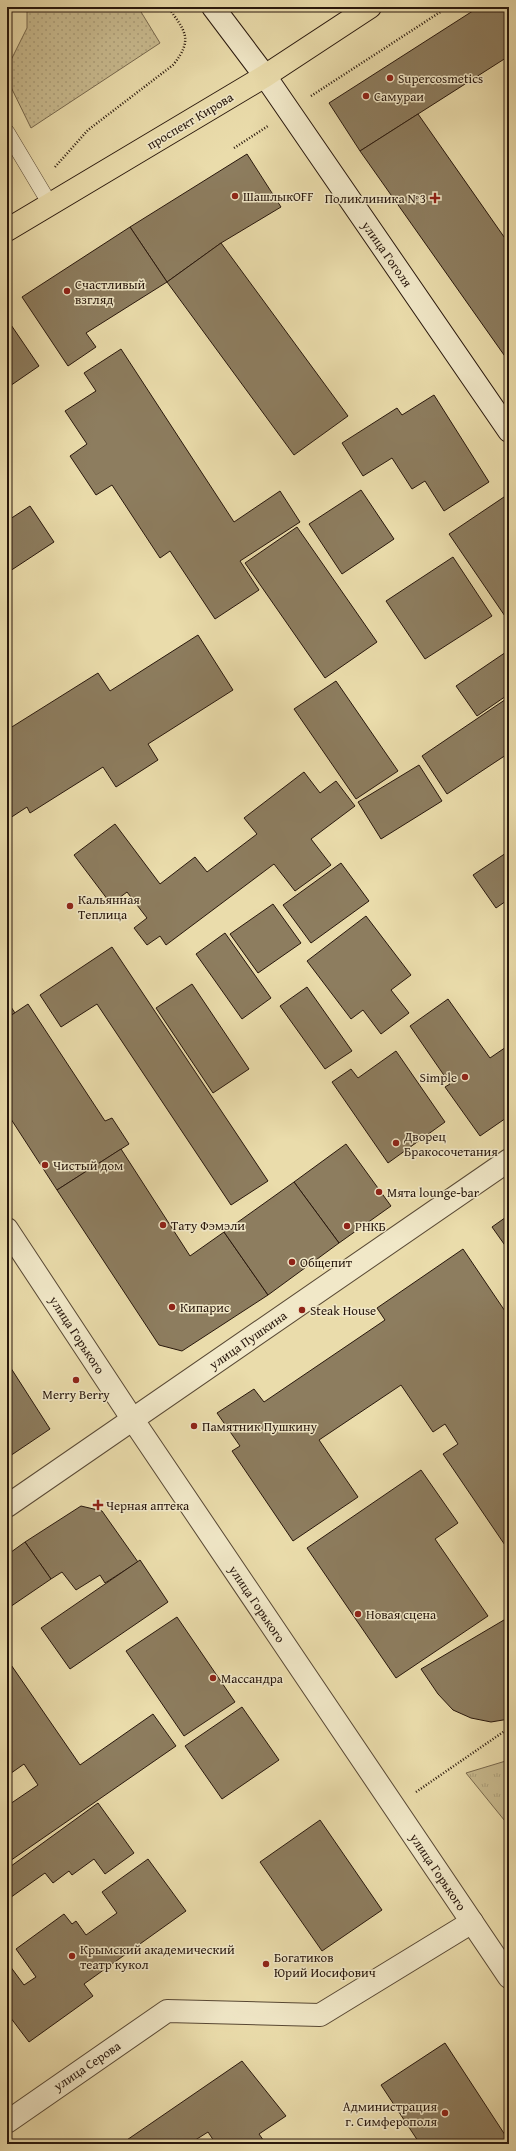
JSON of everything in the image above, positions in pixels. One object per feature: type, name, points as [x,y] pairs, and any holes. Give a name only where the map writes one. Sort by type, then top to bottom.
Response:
[{"type":"main road","name":"проспект Кирова","points":[[7,230],[265,76],[370,7]]},
{"type":"street","name":"улица Гоголя","points":[[213,7],[265,76],[509,431]]},
{"type":"street","name":"улица Пушкина","points":[[7,1506],[509,1160]]},
{"type":"street","name":"улица Горького","points":[[7,1229],[179,1489],[509,1977]]},
{"type":"street","name":"улица Серова","points":[[7,2122],[168,2011],[320,2015],[472,1922]]},
{"type":"lane","points":[[7,132],[50,204]]},
{"type":"path","points":[[38,183],[88,130],[173,65],[181,54],[186,36],[183,27],[168,7]]},
{"type":"path","points":[[306,100],[448,7]]},
{"type":"path","points":[[234,148],[272,123]]},
{"type":"path","points":[[394,1807],[509,1728]]},
{"type":"green space","points":[[27,7],[138,7],[160,43],[31,128],[7,79],[7,68],[27,28]]},
{"type":"green space","points":[[509,1760],[509,1826],[466,1773]]},
{"type":"building","points":[[479,7],[509,7],[509,56],[360,151],[329,103]]},
{"type":"building","name":"Поликлиника №3","points":[[418,114],[509,244],[509,362],[360,151]]},
{"type":"building","points":[[247,154],[281,207],[221,243],[167,282],[130,227]]},
{"type":"building","points":[[130,227],[167,282],[86,333],[96,347],[68,366],[22,297]]},
{"type":"building","points":[[221,243],[348,416],[294,455],[167,282]]},
{"type":"building","points":[[7,319],[39,366],[7,388]]},
{"type":"building","points":[[121,349],[234,522],[280,491],[300,522],[240,561],[259,590],[215,619],[170,551],[160,558],[112,485],[96,495],[70,456],[87,444],[65,411],[96,391],[84,373]]},
{"type":"building","points":[[434,395],[489,482],[444,511],[425,481],[412,489],[392,458],[363,476],[342,443],[397,408],[402,415]]},
{"type":"building","points":[[361,490],[394,539],[342,574],[309,524]]},
{"type":"building","points":[[504,497],[509,505],[509,622],[449,534]]},
{"type":"building","points":[[30,506],[54,542],[7,573],[7,521]]},
{"type":"building","points":[[297,527],[377,642],[325,678],[245,563]]},
{"type":"building","points":[[453,557],[492,616],[425,659],[386,601]]},
{"type":"building","points":[[198,635],[233,690],[148,744],[158,760],[116,787],[103,767],[30,813],[27,807],[7,820],[7,730],[98,673],[110,691]]},
{"type":"building","points":[[509,650],[509,694],[477,716],[456,686]]},
{"type":"building","points":[[336,681],[398,771],[356,799],[294,709]]},
{"type":"building","points":[[509,697],[509,753],[447,794],[422,756]]},
{"type":"building","points":[[419,765],[442,801],[381,839],[358,802]]},
{"type":"building","points":[[304,772],[320,793],[336,781],[355,806],[311,839],[331,865],[295,891],[274,864],[166,945],[160,936],[147,945],[134,928],[147,918],[127,892],[111,904],[74,855],[115,824],[160,884],[195,857],[207,872],[257,834],[244,818]]},
{"type":"building","points":[[509,851],[509,899],[496,908],[473,875]]},
{"type":"building","points":[[341,863],[369,901],[311,943],[283,905]]},
{"type":"building","points":[[273,904],[301,943],[258,973],[230,934]]},
{"type":"building","points":[[366,916],[411,975],[391,990],[409,1013],[381,1034],[363,1010],[351,1019],[307,961]]},
{"type":"building","points":[[225,933],[271,998],[242,1019],[196,954]]},
{"type":"building","points":[[112,947],[268,1181],[231,1205],[97,1004],[61,1027],[40,995]]},
{"type":"building","points":[[192,984],[249,1069],[213,1093],[156,1008]]},
{"type":"building","points":[[307,987],[352,1051],[325,1069],[280,1006]]},
{"type":"building","points":[[448,999],[490,1058],[509,1045],[509,1116],[480,1136],[445,1087],[450,1084],[410,1026]]},
{"type":"building","points":[[7,1001],[15,1013],[7,1018]]},
{"type":"building","points":[[28,1004],[105,1121],[112,1118],[129,1144],[57,1190],[7,1113],[7,1018]]},
{"type":"building","points":[[396,1051],[445,1122],[388,1163],[332,1082],[351,1069],[358,1078]]},
{"type":"building","points":[[346,1144],[391,1206],[339,1243],[294,1182]]},
{"type":"building","points":[[121,1149],[190,1256],[224,1232],[268,1295],[182,1351],[159,1345],[57,1190]]},
{"type":"building","points":[[294,1182],[339,1243],[268,1295],[224,1232]]},
{"type":"building","points":[[509,1215],[509,1251],[492,1227]]},
{"type":"building","points":[[463,1249],[509,1317],[509,1551],[443,1454],[458,1444],[445,1424],[433,1432],[401,1385],[319,1440],[358,1497],[293,1541],[232,1451],[240,1446],[217,1413],[254,1389],[264,1402],[385,1320],[377,1308]]},
{"type":"building","points":[[7,1362],[50,1429],[7,1458]]},
{"type":"building","points":[[421,1470],[458,1523],[435,1539],[488,1616],[396,1678],[307,1548]]},
{"type":"building","points":[[81,1506],[102,1511],[138,1562],[105,1583],[100,1575],[76,1590],[62,1572],[51,1579],[25,1542]]},
{"type":"building","points":[[25,1542],[51,1579],[7,1609],[7,1555]]},
{"type":"building","points":[[140,1560],[168,1602],[70,1669],[41,1628]]},
{"type":"building","points":[[177,1617],[235,1702],[184,1736],[126,1651]]},
{"type":"building","points":[[509,1617],[509,1719],[491,1722],[471,1718],[453,1710],[438,1694],[421,1669]]},
{"type":"building","points":[[7,1659],[80,1765],[153,1714],[176,1746],[7,1863],[7,1806],[38,1785],[24,1764],[7,1776]]},
{"type":"building","points":[[242,1707],[279,1760],[222,1799],[185,1746]]},
{"type":"building","points":[[98,1803],[134,1853],[105,1874],[94,1859],[72,1875],[69,1871],[53,1883],[45,1873],[7,1900],[7,1869]]},
{"type":"building","points":[[320,1820],[382,1910],[322,1951],[260,1862]]},
{"type":"building","name":"Крымский академический театр кукол","points":[[148,1859],[186,1911],[84,1984],[93,1996],[29,2042],[7,2013],[7,1962],[24,1985],[36,1977],[16,1949],[64,1914],[72,1924],[76,1921],[86,1935],[117,1913],[102,1892]]},
{"type":"building","name":"Администрация г. Симферополя","points":[[445,2043],[509,2141],[509,2144],[420,2144],[381,2085]]},
{"type":"building","points":[[242,2061],[286,2116],[259,2134],[266,2144],[216,2144],[208,2132],[189,2144],[121,2144]]},
{"type":"place","name":"Supercosmetics","points":[[390,78]]},
{"type":"place","name":"Самураи","points":[[366,96]]},
{"type":"place","name":"ШашлыкOFF","points":[[235,196]]},
{"type":"place","name":"Поликлиника №3","points":[[435,198]]},
{"type":"place","name":"Счастливый взгляд","points":[[67,291]]},
{"type":"place","name":"Кальянная Теплица","points":[[70,906]]},
{"type":"place","name":"Simple","points":[[465,1077]]},
{"type":"place","name":"Дворец Бракосочетания","points":[[396,1143]]},
{"type":"place","name":"Чистый дом","points":[[45,1165]]},
{"type":"place","name":"Мята lounge-bar","points":[[379,1192]]},
{"type":"place","name":"Тату Фэмэли","points":[[163,1225]]},
{"type":"place","name":"РНКБ","points":[[347,1226]]},
{"type":"place","name":"Общепит","points":[[292,1262]]},
{"type":"place","name":"Кипарис","points":[[172,1307]]},
{"type":"place","name":"Steak House","points":[[302,1310]]},
{"type":"place","name":"Merry Berry","points":[[76,1380]]},
{"type":"place","name":"Памятник Пушкину","points":[[194,1426]]},
{"type":"place","name":"Черная аптека","points":[[98,1505]]},
{"type":"place","name":"Новая сцена","points":[[358,1614]]},
{"type":"place","name":"Массандра","points":[[213,1678]]},
{"type":"place","name":"Крымский академический театр кукол","points":[[72,1956]]},
{"type":"place","name":"Богатиков Юрий Иосифович","points":[[266,1964]]},
{"type":"place","name":"Администрация г. Симферополя","points":[[445,2113]]}]
